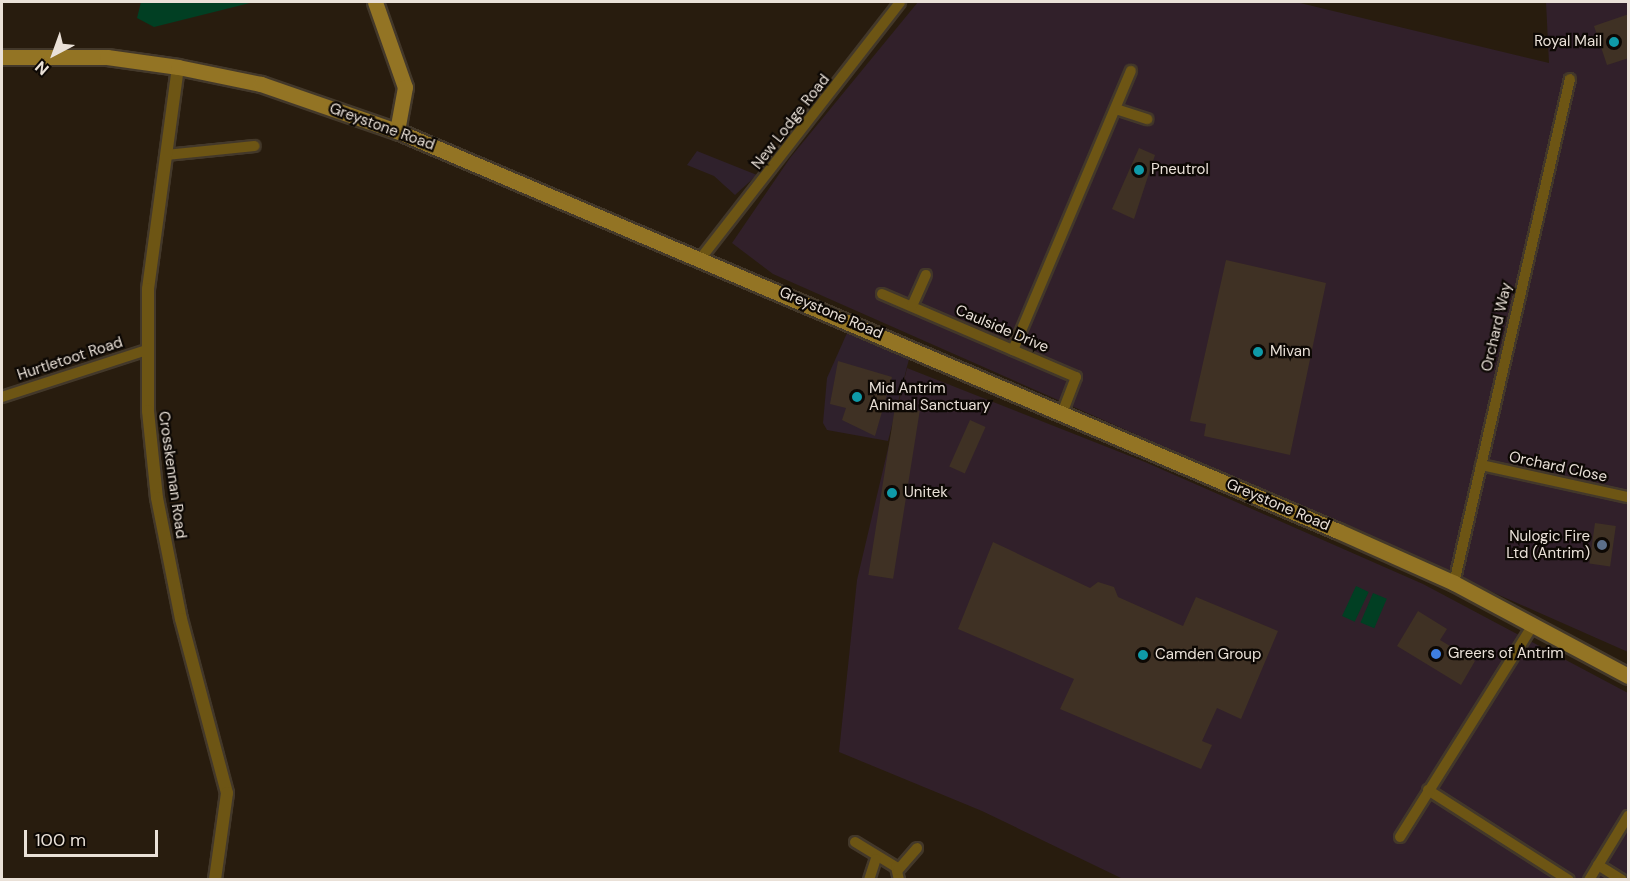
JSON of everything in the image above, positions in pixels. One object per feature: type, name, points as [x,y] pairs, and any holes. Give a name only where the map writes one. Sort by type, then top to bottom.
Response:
[{"type":"main road","points":[[375,2],[405,87],[398,131]]},
{"type":"main road","name":"Greystone Road","points":[[2,57],[107,57],[178,68],[261,84],[398,131],[1063,411],[1454,583],[1534,623],[1629,676]]},
{"type":"street","name":"New Lodge Road","points":[[701,258],[900,2]]},
{"type":"street","name":"Crosskennan Road","points":[[178,68],[148,289],[147,350],[157,498],[195,686],[227,793],[215,879]]},
{"type":"street","points":[[1013,350],[1131,71]]},
{"type":"street","name":"Orchard Way","points":[[1454,583],[1570,79]]},
{"type":"street","points":[[1116,109],[1147,119]]},
{"type":"street","points":[[166,155],[255,146]]},
{"type":"street","points":[[912,306],[926,275]]},
{"type":"street","name":"Caulside Drive","points":[[882,294],[1076,377],[1063,411]]},
{"type":"street","name":"Hurtletoot Road","points":[[2,397],[147,350]]},
{"type":"street","name":"Orchard Close","points":[[1481,465],[1629,498]]},
{"type":"street","points":[[1400,837],[1534,623]]},
{"type":"street","points":[[1428,790],[1569,879]]},
{"type":"street","points":[[1589,879],[1629,816]]},
{"type":"street","points":[[855,842],[899,875],[917,848]]},
{"type":"street","points":[[869,879],[876,859]]},
{"type":"street","points":[[1598,865],[1622,879]]},
{"type":"shaded area","points":[[918,2],[1296,2],[1549,63],[1546,2],[1628,2],[1628,652],[773,274],[732,243],[790,158]]},
{"type":"shaded area","points":[[697,151],[757,175],[735,195],[714,176],[687,165]]},
{"type":"shaded area","points":[[847,333],[909,359],[888,441],[827,430],[823,423],[827,378]]},
{"type":"shaded area","points":[[907,368],[1145,462],[1423,584],[1628,693],[1628,879],[1123,879],[982,811],[839,752],[857,580]]},
{"type":"green space","points":[[141,2],[254,2],[154,27],[137,18]]},
{"type":"green space","points":[[1356,586],[1369,592],[1355,622],[1342,616]]},
{"type":"green space","points":[[1373,593],[1387,599],[1374,628],[1360,622]]},
{"type":"building","name":"Royal Mail","points":[[1629,14],[1629,58],[1607,65],[1594,26]]},
{"type":"building","name":"Pneutrol","points":[[1139,148],[1155,155],[1134,219],[1112,209]]},
{"type":"building","name":"Mivan","points":[[1226,260],[1326,283],[1290,455],[1204,436],[1206,424],[1190,421]]},
{"type":"building","name":"Mid Antrim Animal Sanctuary","points":[[838,361],[892,377],[875,436],[842,420],[846,408],[830,404]]},
{"type":"building","name":"Unitek","points":[[895,407],[920,411],[893,579],[868,575]]},
{"type":"building","name":"Unitek","points":[[970,420],[986,427],[965,474],[949,467]]},
{"type":"building","name":"Nulogic Fire Ltd (Antrim)","points":[[1595,523],[1616,526],[1610,567],[1589,564]]},
{"type":"building","name":"Camden Group","points":[[993,542],[1090,588],[1098,582],[1114,587],[1118,597],[1183,626],[1196,597],[1278,631],[1241,719],[1217,708],[1202,741],[1212,745],[1201,769],[1060,709],[1074,679],[958,629]]},
{"type":"building","name":"Greers of Antrim","points":[[1418,611],[1447,629],[1440,640],[1475,661],[1461,685],[1397,646]]},
{"type":"place","name":"Royal Mail","points":[[1614,42]]},
{"type":"place","name":"Pneutrol","points":[[1139,170]]},
{"type":"place","name":"Mivan","points":[[1258,352]]},
{"type":"place","name":"Mid Antrim Animal Sanctuary","points":[[857,397]]},
{"type":"place","name":"Unitek","points":[[892,493]]},
{"type":"place","name":"Nulogic Fire Ltd (Antrim)","points":[[1602,545]]},
{"type":"place","name":"Greers of Antrim","points":[[1436,654]]},
{"type":"place","name":"Camden Group","points":[[1143,655]]}]
